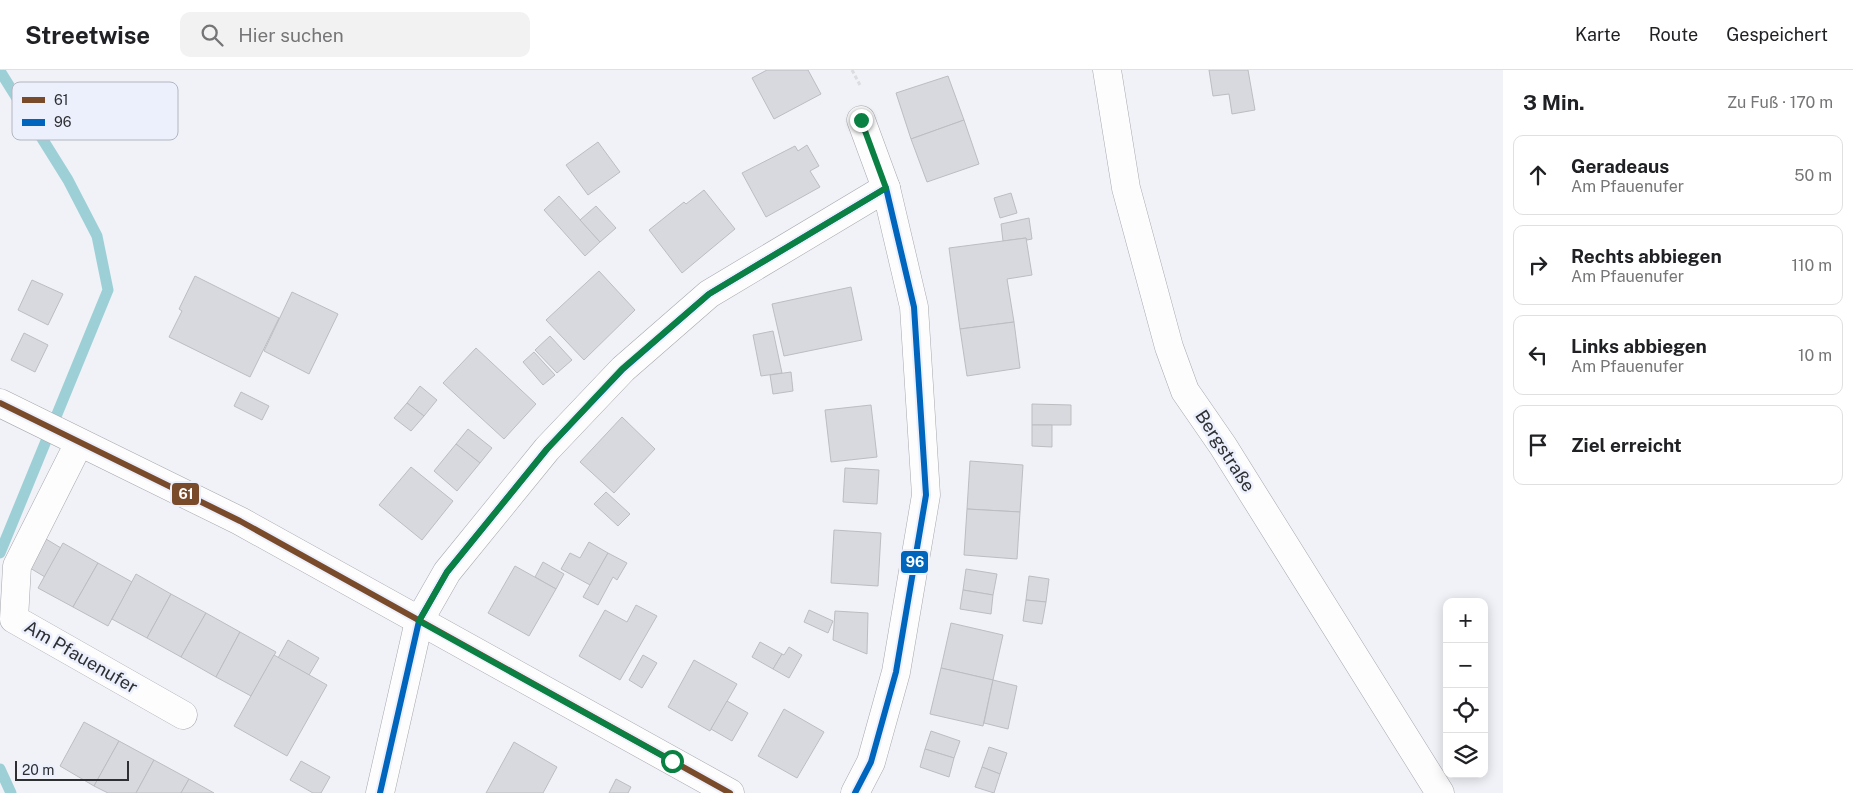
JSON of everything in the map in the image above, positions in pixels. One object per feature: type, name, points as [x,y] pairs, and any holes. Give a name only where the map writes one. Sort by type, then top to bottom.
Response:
[{"type":"street","name":"Bergstraße","points":[[1107,70],[1126,188],[1169,347],[1185,391],[1223,446],[1440,793]]},
{"type":"street","points":[[856,793],[871,762],[896,672],[926,494],[914,307],[886,188],[861,120]]},
{"type":"street","points":[[380,793],[419,621],[447,572],[547,449],[622,369],[709,294],[886,188]]},
{"type":"street","points":[[0,403],[240,521],[730,793]]},
{"type":"street","name":"Am Pfauenufer","points":[[73,440],[17,566],[14,619],[183,715]]},
{"type":"building","points":[[767,70],[808,70],[821,94],[774,119],[752,78]]},
{"type":"building","points":[[1209,70],[1248,70],[1255,110],[1232,114],[1229,94],[1213,96]]},
{"type":"building","points":[[948,76],[964,120],[911,139],[896,93]]},
{"type":"building","points":[[964,120],[979,164],[927,182],[911,139]]},
{"type":"building","points":[[598,142],[620,172],[588,195],[566,165]]},
{"type":"building","points":[[807,145],[819,166],[810,171],[820,187],[766,217],[742,173],[795,146],[798,151]]},
{"type":"building","points":[[704,190],[735,229],[682,273],[649,230],[684,202],[686,204]]},
{"type":"building","points":[[1011,193],[1017,213],[1000,218],[994,198]]},
{"type":"building","points":[[559,196],[600,242],[585,256],[544,210]]},
{"type":"building","points":[[596,206],[616,228],[600,242],[580,220]]},
{"type":"building","points":[[1029,218],[1032,239],[1003,241],[1001,224]]},
{"type":"building","points":[[1026,238],[1032,275],[1007,279],[1014,322],[960,329],[949,248]]},
{"type":"building","points":[[599,271],[635,310],[584,360],[546,320]]},
{"type":"building","points":[[195,276],[279,318],[250,377],[169,337],[182,311],[179,309]]},
{"type":"building","points":[[32,280],[63,294],[48,325],[18,310]]},
{"type":"building","points":[[851,287],[862,340],[784,356],[772,304]]},
{"type":"building","points":[[292,292],[338,314],[309,374],[264,351]]},
{"type":"building","points":[[1014,322],[1020,368],[967,376],[960,329]]},
{"type":"building","points":[[773,331],[782,373],[761,376],[753,335]]},
{"type":"building","points":[[24,333],[48,345],[35,372],[11,360]]},
{"type":"building","points":[[550,336],[572,360],[557,373],[535,350]]},
{"type":"building","points":[[476,348],[536,404],[504,439],[443,383]]},
{"type":"building","points":[[534,352],[555,375],[543,385],[523,362]]},
{"type":"building","points":[[791,372],[793,391],[773,394],[770,375]]},
{"type":"building","points":[[420,386],[437,400],[424,416],[407,403]]},
{"type":"building","points":[[241,392],[269,406],[262,420],[234,406]]},
{"type":"building","points":[[407,403],[424,416],[411,431],[394,418]]},
{"type":"building","points":[[1032,404],[1071,405],[1071,425],[1032,425]]},
{"type":"building","points":[[871,405],[877,457],[831,462],[825,410]]},
{"type":"building","points":[[622,417],[655,449],[614,493],[580,462]]},
{"type":"building","points":[[1032,425],[1052,425],[1052,447],[1032,446]]},
{"type":"building","points":[[468,429],[492,448],[480,463],[456,444]]},
{"type":"building","points":[[456,444],[480,463],[457,491],[434,471]]},
{"type":"building","points":[[970,461],[1023,465],[1020,512],[967,509]]},
{"type":"building","points":[[411,467],[453,501],[422,540],[379,505]]},
{"type":"building","points":[[845,468],[879,470],[877,504],[843,502]]},
{"type":"building","points":[[606,492],[630,514],[618,526],[594,504]]},
{"type":"building","points":[[967,509],[1020,512],[1017,559],[964,555]]},
{"type":"building","points":[[834,530],[881,533],[878,586],[831,583]]},
{"type":"building","points":[[46,539],[61,548],[45,577],[30,568]]},
{"type":"building","points":[[589,542],[608,553],[590,585],[561,569],[570,553],[580,558]]},
{"type":"building","points":[[63,543],[98,563],[73,607],[38,588]]},
{"type":"building","points":[[608,553],[627,563],[617,580],[613,577],[598,605],[583,597]]},
{"type":"building","points":[[543,562],[564,574],[556,589],[535,577]]},
{"type":"building","points":[[98,563],[132,582],[108,626],[73,607]]},
{"type":"building","points":[[515,566],[556,589],[529,636],[488,613]]},
{"type":"building","points":[[966,569],[997,574],[993,595],[963,590]]},
{"type":"building","points":[[136,574],[171,594],[147,638],[112,619]]},
{"type":"building","points":[[1029,576],[1049,579],[1046,602],[1026,600]]},
{"type":"building","points":[[963,590],[993,595],[991,614],[960,609]]},
{"type":"building","points":[[171,594],[206,613],[181,657],[147,638]]},
{"type":"building","points":[[1026,600],[1046,602],[1042,624],[1023,621]]},
{"type":"building","points":[[636,605],[657,616],[620,680],[579,656],[605,610],[627,622]]},
{"type":"building","points":[[809,610],[833,621],[828,633],[804,622]]},
{"type":"building","points":[[835,611],[868,613],[867,654],[833,640]]},
{"type":"building","points":[[206,613],[240,632],[216,677],[181,657]]},
{"type":"building","points":[[951,623],[1003,635],[993,680],[941,668]]},
{"type":"building","points":[[240,632],[276,652],[251,696],[216,677]]},
{"type":"building","points":[[288,640],[319,658],[309,675],[278,658]]},
{"type":"building","points":[[760,642],[782,654],[773,669],[752,657]]},
{"type":"building","points":[[789,647],[802,655],[789,678],[773,669],[782,654],[784,655]]},
{"type":"building","points":[[274,655],[327,685],[287,756],[234,726]]},
{"type":"building","points":[[643,655],[657,663],[642,688],[629,680]]},
{"type":"building","points":[[694,660],[737,684],[710,731],[668,707]]},
{"type":"building","points":[[941,668],[993,680],[983,726],[930,714]]},
{"type":"building","points":[[993,680],[1017,686],[1008,729],[984,723]]},
{"type":"building","points":[[727,701],[748,713],[732,741],[711,729]]},
{"type":"building","points":[[784,709],[824,732],[797,778],[758,756]]},
{"type":"building","points":[[84,722],[119,741],[94,786],[60,766]]},
{"type":"building","points":[[931,731],[960,741],[954,758],[925,749]]},
{"type":"building","points":[[119,741],[154,760],[136,793],[108,793],[94,786]]},
{"type":"building","points":[[514,742],[557,767],[543,793],[486,793]]},
{"type":"building","points":[[989,747],[1007,753],[1000,774],[982,767]]},
{"type":"building","points":[[925,749],[954,758],[949,777],[920,767]]},
{"type":"building","points":[[154,760],[189,779],[181,793],[136,793]]},
{"type":"building","points":[[301,761],[330,777],[321,793],[313,793],[290,780]]},
{"type":"building","points":[[982,767],[1000,774],[994,793],[975,787]]},
{"type":"building","points":[[189,779],[214,793],[181,793]]},
{"type":"building","points":[[616,779],[631,787],[628,793],[609,793]]},
{"type":"waterway","points":[[0,71],[12,90]]},
{"type":"waterway","points":[[0,553],[108,290],[97,236],[68,180],[43,140]]},
{"type":"waterway","points":[[0,769],[11,793]]},
{"type":"transit line","name":"96","points":[[380,793],[419,621],[447,572],[547,449],[623,369],[709,294],[886,188],[914,307],[926,495],[896,672],[871,762],[855,793]]},
{"type":"transit line","name":"61","points":[[0,403],[240,521],[730,793]]},
{"type":"route","points":[[672,761],[419,621],[447,572],[547,449],[622,369],[709,294],[886,188],[861,120]]}]
